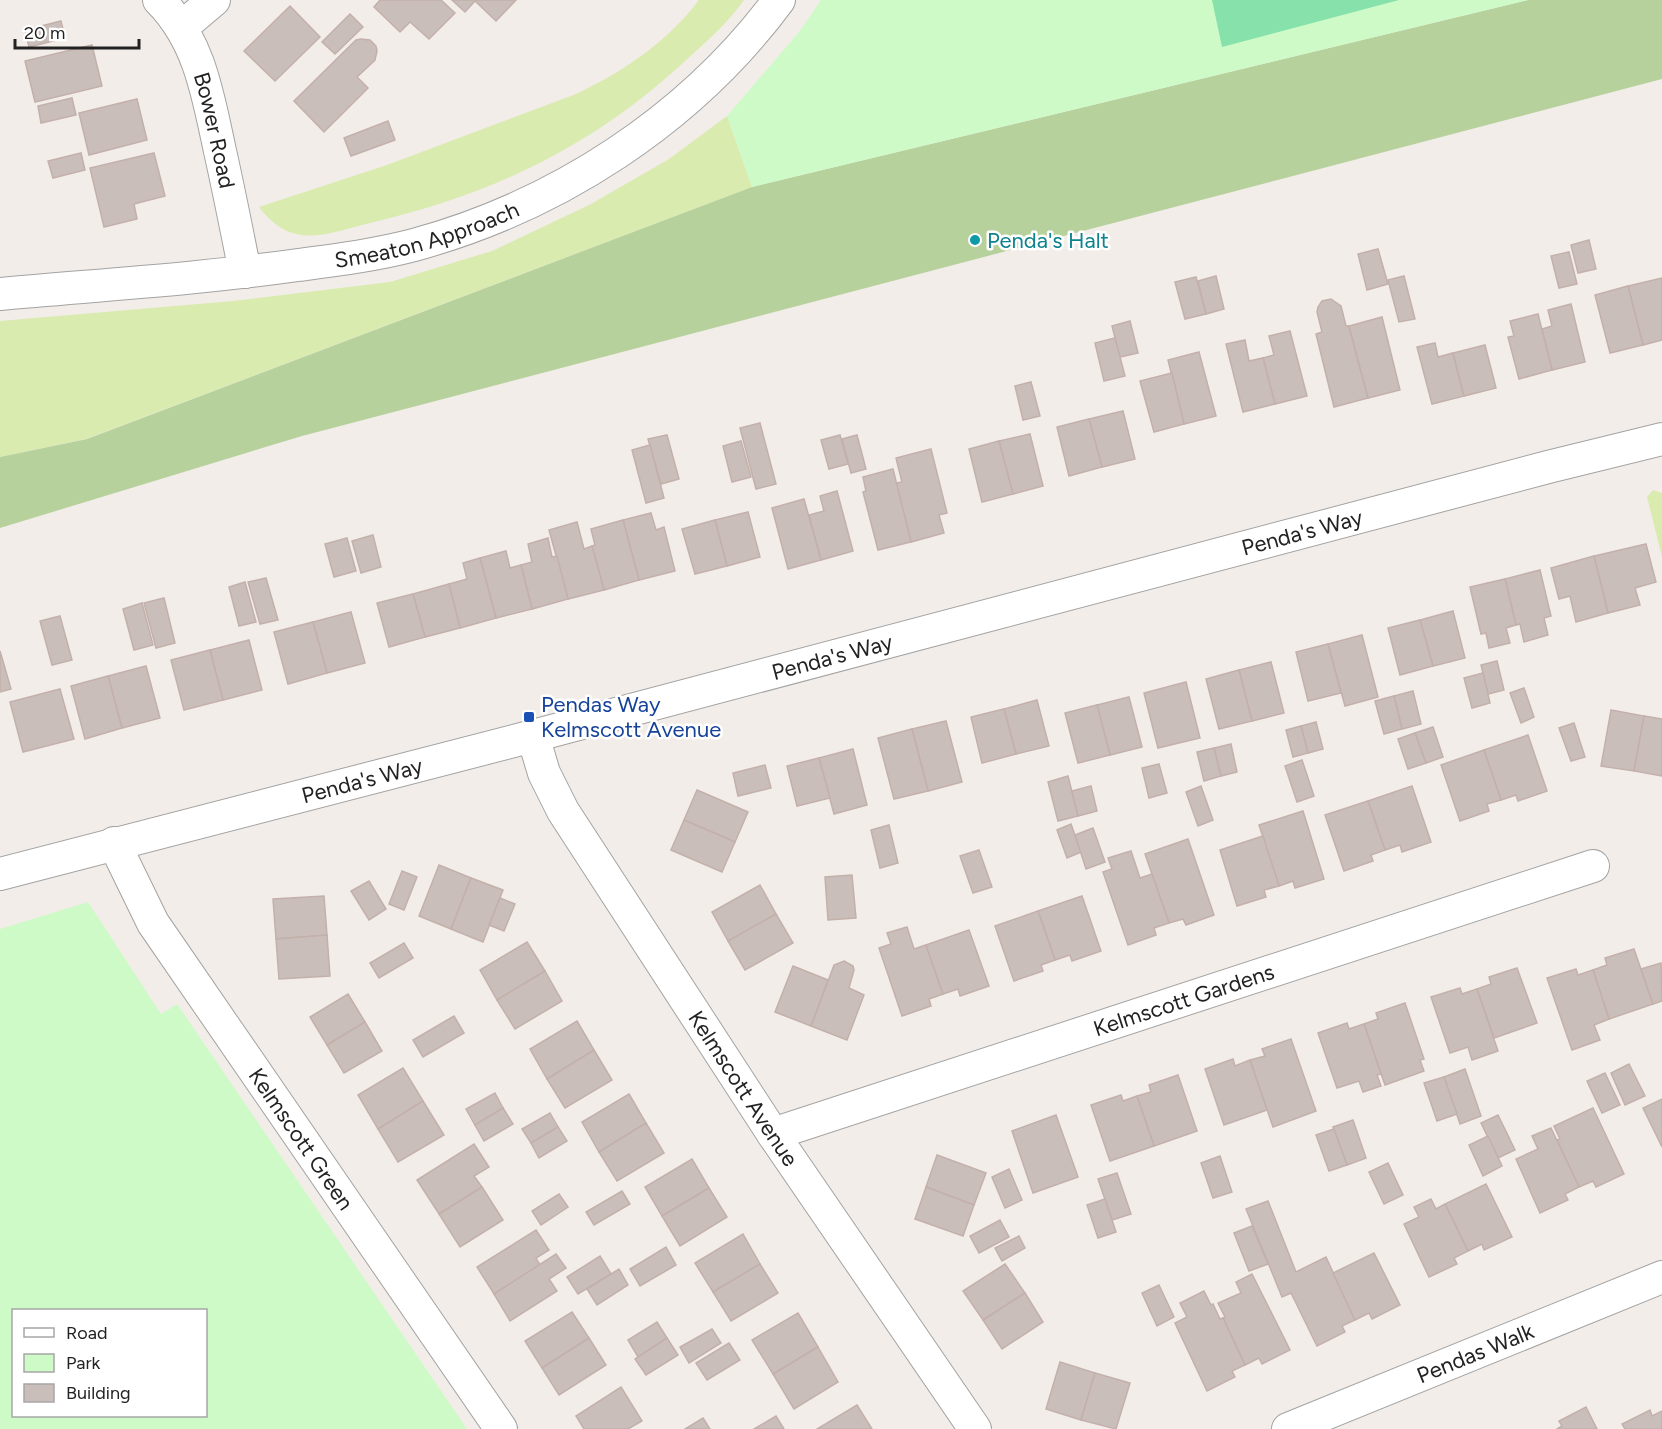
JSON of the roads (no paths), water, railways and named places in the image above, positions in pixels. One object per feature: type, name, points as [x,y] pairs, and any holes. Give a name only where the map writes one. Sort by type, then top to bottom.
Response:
[{"type":"street","name":"Bower Road","points":[[159,0],[182,27],[200,64],[245,273]]},
{"type":"street","points":[[182,27],[214,0]]},
{"type":"street","name":"Smeaton Approach","points":[[0,294],[245,273],[358,257],[412,245],[486,221],[568,183],[615,155],[660,122],[703,85],[742,45],[779,0]]},
{"type":"street","name":"Penda's Way","points":[[0,874],[1662,439]]},
{"type":"street","name":"Kelmscott Avenue","points":[[533,736],[544,773],[563,811],[773,1134],[975,1429]]},
{"type":"street","name":"Kelmscott Green","points":[[114,843],[153,923],[501,1429]]},
{"type":"street","name":"Kelmscott Gardens","points":[[773,1134],[1593,866]]},
{"type":"street","name":"Pendas Walk","points":[[1288,1429],[1662,1277]]},
{"type":"place","name":"Penda's Halt","points":[[975,240]]},
{"type":"place","name":"Pendas Way Kelmscott Avenue","points":[[529,717]]}]
